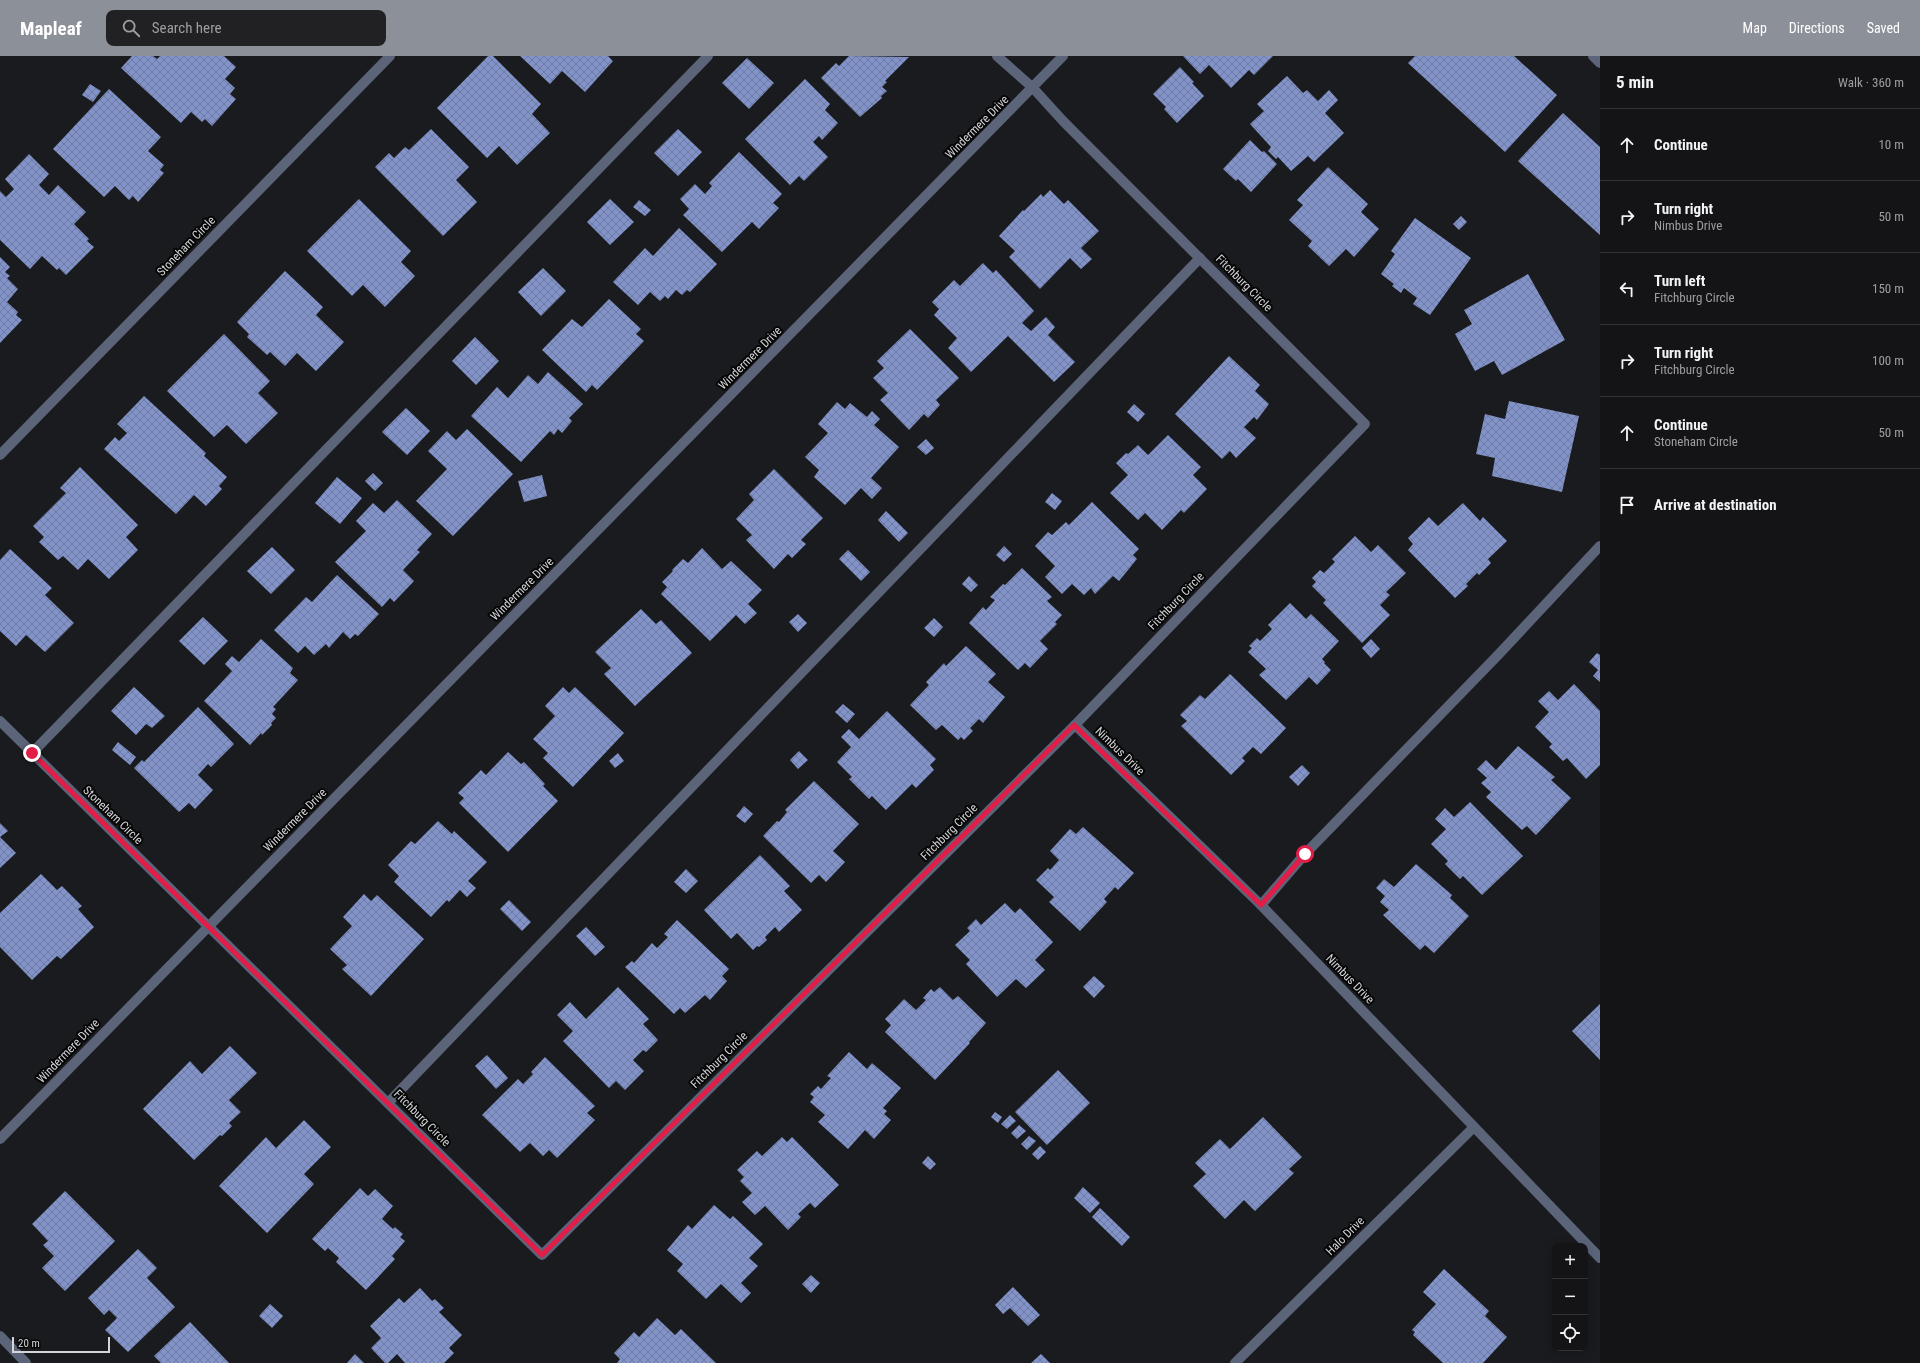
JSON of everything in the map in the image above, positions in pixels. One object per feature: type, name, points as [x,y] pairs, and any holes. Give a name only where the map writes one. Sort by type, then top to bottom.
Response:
[{"type":"street","name":"Stoneham Circle","points":[[0,455],[390,56]]},
{"type":"street","points":[[32,753],[708,56]]},
{"type":"street","points":[[997,56],[1033,88]]},
{"type":"street","name":"Windermere Drive","points":[[0,1139],[1063,56]]},
{"type":"street","points":[[1593,56],[1600,63]]},
{"type":"street","name":"Fitchburg Circle","points":[[209,926],[542,1255],[1074,725],[1365,424],[1063,121],[1033,88]]},
{"type":"street","points":[[388,1103],[1200,258]]},
{"type":"street","points":[[1261,905],[1305,854],[1494,660],[1600,546]]},
{"type":"street","name":"Stoneham Circle","points":[[0,721],[209,926]]},
{"type":"street","name":"Nimbus Drive","points":[[1074,725],[1261,905],[1600,1258]]},
{"type":"street","name":"Halo Drive","points":[[1235,1363],[1474,1127]]},
{"type":"street","points":[[0,1336],[26,1363]]},
{"type":"building","points":[[132,56],[153,56],[157,59],[160,56],[224,56],[236,67],[225,79],[235,88],[230,94],[236,99],[212,126],[205,119],[202,122],[191,112],[181,123],[121,68]]},
{"type":"building","points":[[488,56],[493,56],[541,104],[532,114],[550,133],[517,165],[499,146],[487,158],[437,108]]},
{"type":"building","points":[[520,56],[608,56],[613,61],[585,92],[562,71],[550,84]]},
{"type":"building","points":[[849,56],[909,57],[885,81],[887,82],[882,87],[887,91],[881,96],[882,98],[860,117],[821,78],[836,63],[839,66]]},
{"type":"building","points":[[1183,56],[1273,56],[1254,75],[1249,70],[1231,88],[1209,65],[1200,74]]},
{"type":"building","points":[[1415,56],[1514,56],[1557,95],[1505,152],[1408,63]]},
{"type":"building","points":[[747,58],[774,83],[749,109],[722,83]]},
{"type":"building","points":[[1180,67],[1194,82],[1192,83],[1204,96],[1177,123],[1164,109],[1166,107],[1153,94]]},
{"type":"building","points":[[1287,76],[1303,93],[1307,90],[1318,101],[1329,90],[1338,100],[1325,113],[1344,133],[1314,162],[1308,156],[1291,171],[1278,157],[1276,159],[1268,151],[1271,147],[1250,124],[1264,111],[1257,104]]},
{"type":"building","points":[[805,79],[830,104],[825,110],[838,123],[822,140],[819,136],[813,142],[828,157],[804,181],[799,176],[790,185],[745,139]]},
{"type":"building","points":[[90,84],[101,91],[93,102],[82,95]]},
{"type":"building","points":[[109,89],[161,137],[148,151],[164,165],[160,170],[164,173],[138,202],[133,196],[129,200],[115,186],[104,197],[53,149]]},
{"type":"building","points":[[1563,113],[1600,147],[1600,235],[1518,161]]},
{"type":"building","points":[[431,129],[469,167],[456,180],[477,202],[443,236],[375,167],[389,153],[394,158],[405,147],[409,150]]},
{"type":"building","points":[[678,129],[702,152],[678,176],[654,153]]},
{"type":"building","points":[[1250,140],[1277,164],[1251,192],[1238,179],[1236,181],[1223,169]]},
{"type":"building","points":[[739,152],[782,194],[773,203],[779,208],[759,229],[752,222],[722,252],[683,215],[689,209],[680,199],[695,184],[705,194],[712,186],[709,183]]},
{"type":"building","points":[[29,154],[49,174],[39,185],[49,195],[58,185],[86,212],[74,224],[89,239],[87,241],[94,247],[66,275],[59,268],[57,270],[42,256],[30,269],[0,240],[0,191],[6,197],[14,189],[5,179]]},
{"type":"building","points":[[1328,167],[1368,204],[1361,212],[1379,229],[1354,257],[1346,249],[1329,266],[1308,246],[1312,241],[1289,220],[1303,205],[1297,200]]},
{"type":"building","points":[[1050,190],[1064,204],[1068,200],[1099,231],[1081,248],[1092,259],[1081,269],[1070,258],[1040,289],[1009,257],[1015,251],[999,236],[1023,210],[1024,211],[1041,194],[1043,197]]},
{"type":"building","points":[[359,199],[411,251],[401,262],[415,276],[385,307],[363,285],[352,296],[307,251]]},
{"type":"building","points":[[610,199],[634,222],[610,245],[587,222]]},
{"type":"building","points":[[639,200],[651,210],[645,216],[633,207]]},
{"type":"building","points":[[1461,216],[1467,222],[1459,230],[1453,224]]},
{"type":"building","points":[[1415,218],[1471,258],[1430,315],[1413,304],[1417,298],[1404,288],[1401,293],[1392,286],[1394,284],[1381,274],[1395,254],[1391,251]]},
{"type":"building","points":[[679,228],[717,264],[690,292],[687,290],[682,295],[676,290],[668,299],[665,296],[660,301],[650,292],[638,305],[613,282],[645,248],[653,256]]},
{"type":"building","points":[[0,257],[10,267],[5,272],[10,276],[7,278],[18,289],[7,302],[18,312],[16,315],[22,320],[0,343]]},
{"type":"building","points":[[983,263],[993,273],[996,270],[1034,311],[1022,323],[1031,331],[1046,317],[1055,327],[1048,335],[1075,362],[1054,382],[1008,336],[971,372],[948,348],[957,338],[934,315],[939,309],[932,302],[954,280],[960,286]]},
{"type":"building","points":[[543,268],[566,291],[541,316],[518,292]]},
{"type":"building","points":[[285,271],[323,307],[316,315],[344,342],[316,371],[297,353],[285,366],[270,352],[267,355],[247,337],[249,334],[237,322]]},
{"type":"building","points":[[1528,274],[1565,340],[1502,375],[1494,361],[1475,371],[1455,334],[1472,324],[1464,310]]},
{"type":"building","points":[[609,299],[641,329],[636,334],[644,341],[597,390],[592,385],[586,392],[542,350],[572,319],[582,327]]},
{"type":"building","points":[[910,329],[959,378],[936,400],[940,405],[928,418],[924,414],[909,430],[880,400],[888,393],[873,378],[884,368],[877,361]]},
{"type":"building","points":[[224,334],[270,381],[258,393],[278,413],[246,444],[227,425],[214,437],[167,391]]},
{"type":"building","points":[[475,337],[499,361],[476,385],[452,361]]},
{"type":"building","points":[[1229,356],[1260,385],[1255,391],[1269,404],[1257,420],[1254,417],[1244,427],[1256,438],[1236,458],[1230,451],[1222,459],[1175,414]]},
{"type":"building","points":[[548,372],[583,404],[569,418],[572,421],[562,433],[558,429],[554,435],[550,431],[521,462],[471,416],[497,387],[508,398],[528,375],[538,384]]},
{"type":"building","points":[[144,396],[206,453],[204,456],[227,477],[219,486],[222,489],[206,506],[194,495],[176,514],[104,449],[115,437],[119,441],[127,433],[117,424]]},
{"type":"building","points":[[1509,401],[1579,416],[1562,492],[1492,476],[1495,458],[1476,454],[1485,414],[1505,419]]},
{"type":"building","points":[[837,402],[845,409],[850,403],[867,417],[872,411],[880,419],[874,425],[899,447],[871,478],[882,488],[872,499],[861,488],[845,505],[814,477],[819,470],[805,457],[828,433],[818,424]]},
{"type":"building","points":[[1134,404],[1145,414],[1138,422],[1127,412]]},
{"type":"building","points":[[406,408],[430,431],[407,455],[382,432]]},
{"type":"building","points":[[467,429],[513,474],[453,536],[416,501],[447,469],[428,451],[447,431],[456,440]]},
{"type":"building","points":[[1168,435],[1201,467],[1193,475],[1207,489],[1184,513],[1181,510],[1162,530],[1145,513],[1138,520],[1110,493],[1128,475],[1116,463],[1126,453],[1128,454],[1138,445],[1148,455]]},
{"type":"building","points":[[926,439],[934,448],[926,455],[917,447]]},
{"type":"building","points":[[80,467],[138,525],[126,537],[138,550],[109,579],[88,559],[78,570],[63,556],[58,560],[39,542],[44,537],[33,526],[66,493],[60,488]]},
{"type":"building","points":[[774,469],[823,518],[801,540],[806,544],[792,558],[788,554],[774,569],[746,540],[752,535],[736,519],[754,500],[749,494]]},
{"type":"building","points":[[373,473],[383,483],[375,491],[365,481]]},
{"type":"building","points":[[542,475],[547,496],[524,502],[518,481]]},
{"type":"building","points":[[337,477],[362,498],[340,524],[315,503]]},
{"type":"building","points":[[1052,493],[1062,501],[1055,510],[1045,502]]},
{"type":"building","points":[[397,500],[432,534],[417,550],[420,552],[403,570],[414,581],[394,602],[390,598],[382,607],[335,562],[366,531],[356,521],[373,503],[384,513]]},
{"type":"building","points":[[1092,502],[1139,549],[1133,555],[1137,559],[1119,581],[1113,576],[1095,594],[1091,588],[1084,595],[1072,584],[1062,594],[1045,577],[1055,566],[1035,546],[1048,532],[1052,535],[1066,522],[1069,525]]},
{"type":"building","points":[[1463,503],[1480,521],[1483,517],[1507,541],[1488,559],[1491,563],[1479,575],[1477,573],[1466,584],[1468,586],[1455,598],[1408,550],[1413,544],[1408,538],[1429,517],[1438,526]]},
{"type":"building","points":[[886,511],[908,533],[899,542],[878,520]]},
{"type":"building","points":[[1355,536],[1371,552],[1378,545],[1406,573],[1386,592],[1390,595],[1380,605],[1390,615],[1362,643],[1323,603],[1326,600],[1312,586],[1316,582],[1312,578],[1320,570],[1324,573],[1335,562],[1332,559]]},
{"type":"building","points":[[1004,546],[1012,554],[1004,562],[996,555]]},
{"type":"building","points":[[272,547],[295,570],[271,594],[247,571]]},
{"type":"building","points":[[702,548],[722,569],[731,561],[762,590],[748,604],[757,613],[745,624],[736,615],[710,641],[661,594],[667,587],[662,582],[673,571],[672,570],[683,559],[688,563]]},
{"type":"building","points":[[10,549],[52,588],[45,595],[74,623],[45,652],[26,635],[16,646],[0,631],[0,560]]},
{"type":"building","points":[[848,550],[870,572],[861,581],[839,559]]},
{"type":"building","points":[[1022,568],[1052,597],[1047,601],[1062,615],[1055,622],[1057,624],[1040,641],[1048,649],[1030,668],[1025,663],[1018,670],[969,623],[983,607],[986,610],[995,600],[990,597]]},
{"type":"building","points":[[337,575],[379,614],[358,636],[355,634],[350,639],[343,632],[329,648],[326,644],[314,655],[305,646],[298,653],[274,630],[306,597],[312,602]]},
{"type":"building","points":[[969,576],[978,585],[971,592],[962,584]]},
{"type":"building","points":[[1290,603],[1306,619],[1311,614],[1339,641],[1322,659],[1331,670],[1317,685],[1309,677],[1286,700],[1259,675],[1266,669],[1248,652],[1252,648],[1249,646],[1257,638],[1260,641],[1272,629],[1268,625]]},
{"type":"building","points":[[641,609],[656,624],[661,620],[692,653],[635,706],[604,674],[611,668],[595,652]]},
{"type":"building","points":[[798,614],[807,623],[798,632],[789,622]]},
{"type":"building","points":[[203,617],[228,641],[204,665],[179,641]]},
{"type":"building","points":[[934,618],[943,627],[934,637],[924,628]]},
{"type":"building","points":[[261,639],[293,668],[290,673],[298,680],[273,707],[276,709],[272,714],[276,718],[271,723],[272,725],[262,735],[261,733],[250,745],[204,701],[232,671],[225,664],[232,656],[239,662]]},
{"type":"building","points":[[1371,639],[1380,649],[1371,658],[1362,648]]},
{"type":"building","points":[[966,646],[996,674],[988,682],[1005,697],[983,723],[979,719],[970,728],[973,731],[964,740],[961,737],[958,740],[942,725],[936,730],[910,705],[929,685],[926,682],[944,663],[946,666]]},
{"type":"building","points":[[1597,653],[1600,655],[1600,682],[1593,676],[1598,670],[1589,662]]},
{"type":"building","points":[[1230,674],[1286,728],[1261,754],[1253,747],[1242,758],[1245,761],[1231,775],[1181,726],[1187,721],[1180,715],[1200,695],[1205,699]]},
{"type":"building","points":[[1574,684],[1600,711],[1600,765],[1586,779],[1567,758],[1563,761],[1549,747],[1552,744],[1535,727],[1549,712],[1538,701],[1549,691],[1558,700]]},
{"type":"building","points":[[134,687],[165,716],[152,728],[146,724],[136,735],[111,711]]},
{"type":"building","points":[[563,687],[569,693],[575,687],[624,733],[573,787],[543,758],[548,753],[533,739],[555,716],[545,706]]},
{"type":"building","points":[[843,704],[855,714],[847,723],[835,712]]},
{"type":"building","points":[[198,707],[234,744],[211,767],[208,764],[198,775],[213,790],[195,809],[189,803],[179,812],[134,768],[142,760],[144,762]]},
{"type":"building","points":[[887,711],[936,759],[930,765],[934,770],[916,788],[912,784],[886,810],[872,796],[869,799],[849,779],[852,777],[837,762],[851,747],[841,737],[849,729],[859,739]]},
{"type":"building","points":[[118,742],[136,757],[130,765],[112,750]]},
{"type":"building","points":[[1518,746],[1555,777],[1551,780],[1571,798],[1536,835],[1527,826],[1522,830],[1486,797],[1491,792],[1481,783],[1487,778],[1477,769],[1486,760],[1496,770]]},
{"type":"building","points":[[799,751],[808,760],[798,769],[790,760]]},
{"type":"building","points":[[508,752],[521,764],[524,762],[545,784],[543,786],[558,801],[508,852],[459,803],[464,798],[458,793],[481,770],[486,775]]},
{"type":"building","points":[[618,753],[624,761],[615,768],[609,761]]},
{"type":"building","points":[[1302,765],[1310,773],[1298,786],[1289,777]]},
{"type":"building","points":[[814,781],[859,824],[833,851],[845,862],[826,882],[819,875],[811,883],[763,836],[777,821],[779,822],[787,812],[785,810]]},
{"type":"building","points":[[1470,802],[1523,856],[1482,895],[1463,876],[1460,879],[1445,864],[1448,861],[1431,844],[1446,829],[1435,819],[1445,808],[1454,817]]},
{"type":"building","points":[[744,806],[753,814],[745,823],[736,816]]},
{"type":"building","points":[[438,821],[452,834],[454,831],[487,862],[468,881],[476,888],[467,897],[460,890],[449,902],[447,900],[431,917],[394,882],[399,876],[388,865],[411,841],[415,844]]},
{"type":"building","points":[[0,823],[8,831],[0,837]]},
{"type":"building","points":[[1083,827],[1134,873],[1118,890],[1115,887],[1104,899],[1107,902],[1080,931],[1049,902],[1054,897],[1036,880],[1048,868],[1050,870],[1059,860],[1050,851],[1070,829],[1076,834]]},
{"type":"building","points":[[0,837],[16,853],[0,868]]},
{"type":"building","points":[[760,855],[790,886],[784,891],[802,910],[779,932],[775,927],[765,937],[767,940],[753,950],[737,933],[731,939],[704,910]]},
{"type":"building","points":[[1416,864],[1452,895],[1450,898],[1469,916],[1434,953],[1425,945],[1420,950],[1383,915],[1389,910],[1380,902],[1385,896],[1376,888],[1384,879],[1394,887]]},
{"type":"building","points":[[686,869],[698,881],[686,893],[674,882]]},
{"type":"building","points":[[41,874],[57,890],[62,886],[82,906],[78,909],[94,927],[61,959],[57,956],[32,980],[0,947],[0,913]]},
{"type":"building","points":[[364,894],[371,901],[377,895],[424,939],[371,996],[342,969],[347,965],[330,949],[352,926],[343,917]]},
{"type":"building","points":[[509,900],[531,922],[522,931],[500,909]]},
{"type":"building","points":[[1005,903],[1015,913],[1020,908],[1053,942],[1035,960],[1045,970],[1026,988],[1016,979],[997,997],[966,964],[970,960],[955,945],[970,931],[967,928],[976,919],[981,925]]},
{"type":"building","points":[[677,920],[729,969],[722,976],[727,981],[710,1000],[705,995],[685,1013],[680,1008],[674,1014],[625,967],[632,961],[634,963],[652,943],[657,948],[668,937],[664,934]]},
{"type":"building","points":[[586,927],[605,947],[595,956],[576,936]]},
{"type":"building","points":[[1094,976],[1105,986],[1094,998],[1083,987]]},
{"type":"building","points":[[618,987],[649,1019],[643,1024],[658,1040],[646,1052],[643,1050],[633,1060],[644,1071],[625,1090],[616,1081],[609,1088],[563,1041],[573,1031],[557,1015],[570,1002],[586,1019]]},
{"type":"building","points":[[940,987],[953,1000],[958,996],[986,1023],[969,1042],[970,1043],[935,1080],[885,1032],[891,1025],[885,1019],[904,999],[916,1010],[926,1000],[923,998],[931,989],[934,992]]},
{"type":"building","points":[[1600,1004],[1600,1060],[1572,1031]]},
{"type":"building","points":[[230,1046],[257,1073],[229,1100],[241,1112],[229,1123],[232,1126],[222,1136],[220,1135],[194,1160],[143,1109],[190,1061],[202,1074]]},
{"type":"building","points":[[849,1052],[867,1069],[872,1063],[901,1088],[883,1108],[887,1111],[884,1114],[891,1120],[874,1139],[865,1130],[848,1149],[818,1122],[825,1115],[810,1102],[814,1097],[810,1094],[818,1086],[821,1089],[831,1078],[827,1076]]},
{"type":"building","points":[[487,1055],[508,1078],[496,1089],[475,1066]]},
{"type":"building","points":[[545,1057],[595,1106],[587,1113],[595,1120],[557,1158],[549,1150],[543,1156],[530,1143],[520,1152],[482,1115],[518,1079],[523,1084],[533,1074],[531,1072]]},
{"type":"building","points":[[1058,1070],[1090,1103],[1047,1145],[1015,1112]]},
{"type":"building","points":[[995,1112],[1002,1117],[998,1123],[991,1117]]},
{"type":"building","points":[[1010,1115],[1016,1121],[1007,1129],[1001,1124]]},
{"type":"building","points":[[1263,1117],[1302,1157],[1289,1169],[1294,1173],[1255,1211],[1244,1200],[1225,1219],[1193,1186],[1206,1174],[1195,1163],[1220,1139],[1230,1149]]},
{"type":"building","points":[[304,1120],[331,1147],[304,1174],[314,1184],[267,1233],[219,1186],[266,1137],[276,1148]]},
{"type":"building","points":[[1019,1125],[1026,1131],[1017,1139],[1011,1133]]},
{"type":"building","points":[[1029,1136],[1036,1141],[1027,1150],[1021,1144]]},
{"type":"building","points":[[782,1137],[787,1142],[792,1137],[839,1185],[815,1208],[810,1203],[798,1214],[801,1217],[788,1230],[765,1206],[755,1215],[742,1202],[752,1193],[740,1181],[744,1177],[737,1170],[757,1151],[762,1156]]},
{"type":"building","points":[[1040,1146],[1046,1152],[1038,1160],[1032,1154]]},
{"type":"building","points":[[928,1156],[936,1164],[930,1170],[922,1163]]},
{"type":"building","points":[[1083,1187],[1100,1203],[1090,1213],[1074,1198]]},
{"type":"building","points":[[360,1188],[368,1196],[375,1189],[393,1206],[382,1219],[393,1229],[395,1227],[403,1234],[400,1237],[405,1241],[392,1256],[395,1259],[366,1290],[336,1262],[339,1258],[328,1248],[325,1251],[312,1239]]},
{"type":"building","points":[[65,1191],[115,1241],[65,1291],[42,1268],[54,1256],[43,1245],[48,1241],[32,1224]]},
{"type":"building","points":[[714,1205],[730,1219],[733,1216],[763,1244],[749,1258],[758,1266],[741,1283],[751,1293],[741,1303],[721,1284],[706,1299],[677,1271],[683,1264],[667,1250],[688,1225],[692,1229]]},
{"type":"building","points":[[1100,1208],[1130,1237],[1122,1246],[1092,1217]]},
{"type":"building","points":[[138,1249],[157,1268],[147,1278],[175,1307],[128,1352],[105,1330],[117,1318],[109,1310],[104,1315],[88,1298]]},
{"type":"building","points":[[1444,1269],[1489,1311],[1485,1316],[1507,1337],[1483,1363],[1443,1363],[1413,1335],[1415,1332],[1412,1330],[1436,1304],[1423,1292]]},
{"type":"building","points":[[811,1275],[820,1283],[811,1293],[802,1284]]},
{"type":"building","points":[[1013,1287],[1040,1315],[1028,1326],[1010,1308],[1003,1314],[995,1305]]},
{"type":"building","points":[[420,1288],[432,1301],[435,1299],[444,1308],[439,1312],[462,1335],[449,1348],[454,1353],[444,1363],[405,1363],[397,1354],[388,1363],[385,1363],[371,1348],[381,1338],[370,1326],[399,1298],[404,1303]]},
{"type":"building","points":[[270,1304],[283,1316],[272,1328],[259,1316]]},
{"type":"building","points":[[657,1318],[675,1335],[681,1329],[716,1363],[617,1363],[620,1359],[614,1353],[634,1332],[639,1337]]},
{"type":"building","points":[[190,1322],[229,1363],[161,1363],[154,1356]]},
{"type":"building","points":[[355,1354],[364,1363],[347,1363]]},
{"type":"building","points":[[1041,1354],[1050,1363],[1031,1363]]},
{"type":"route","points":[[32,753],[542,1255],[1074,725],[1261,905],[1305,854]]}]
